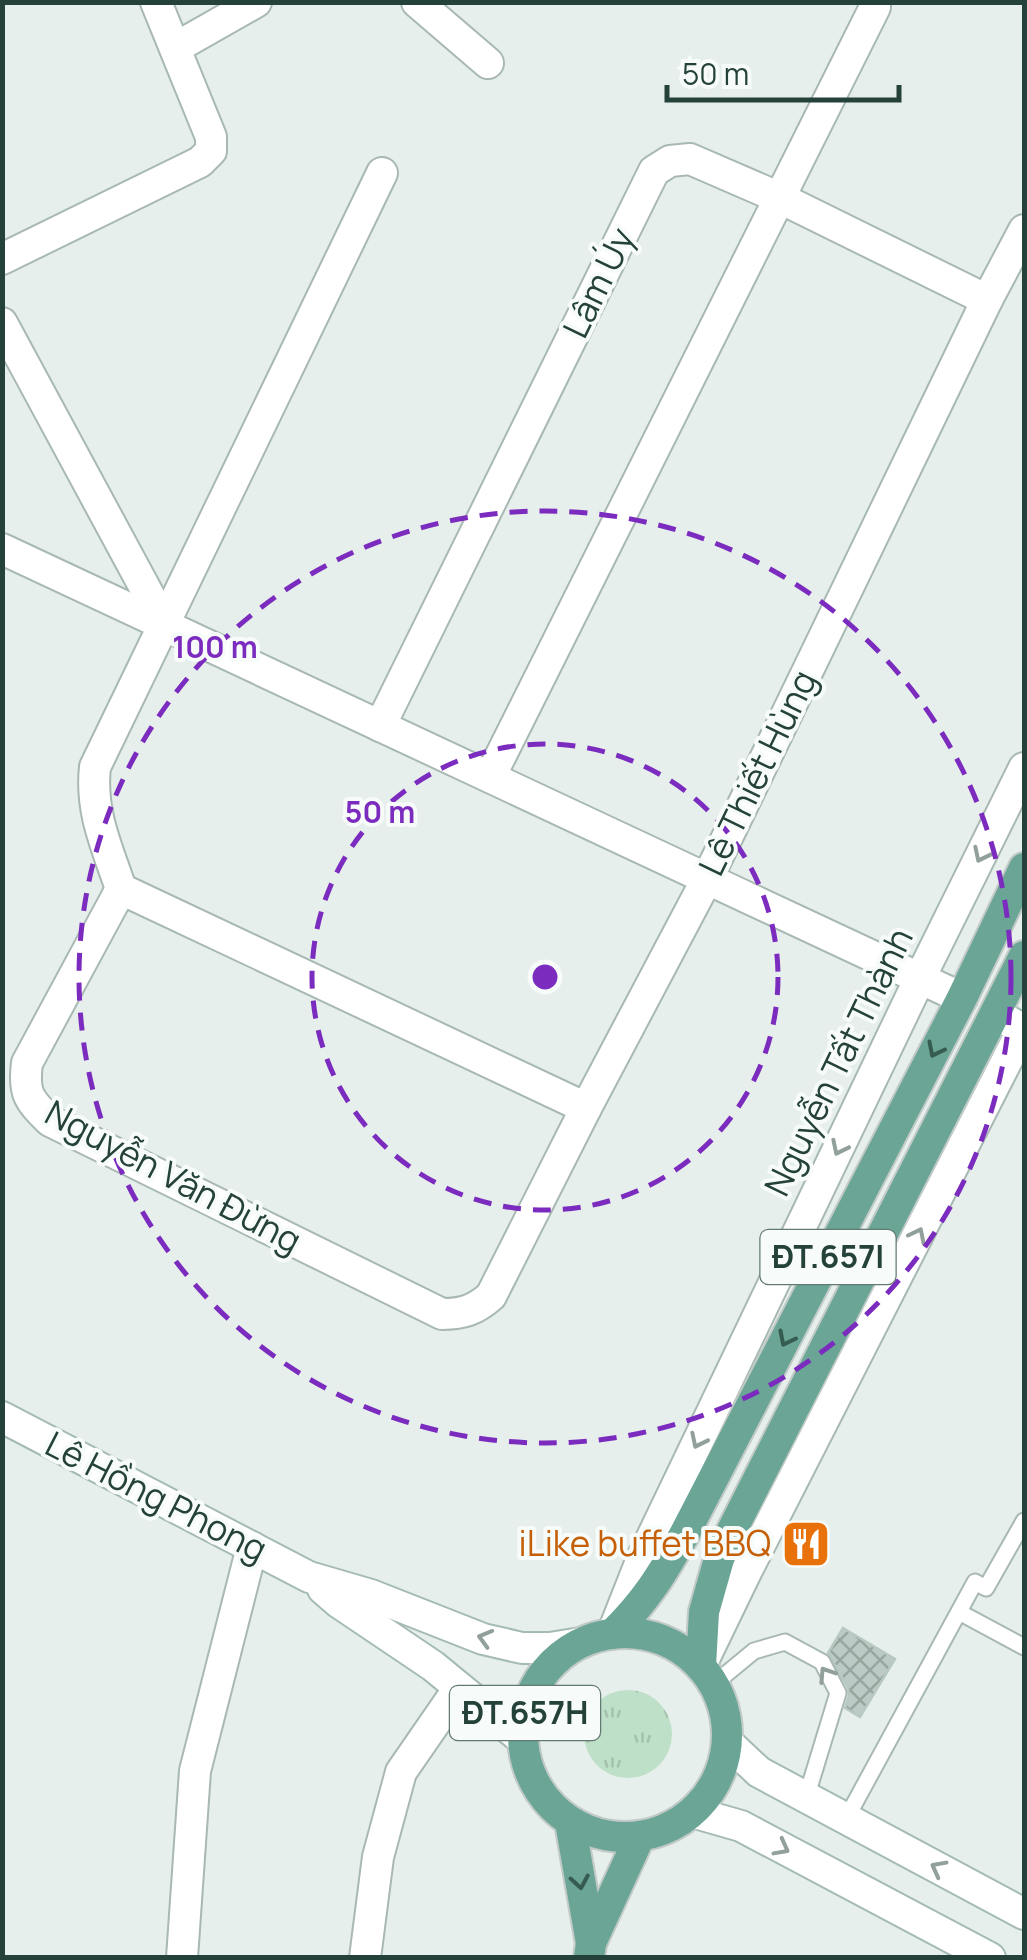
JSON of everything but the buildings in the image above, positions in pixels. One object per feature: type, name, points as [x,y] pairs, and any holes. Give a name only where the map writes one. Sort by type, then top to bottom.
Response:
[{"type":"main road","name":"ĐT.657I","points":[[612,1634],[638,1609],[685,1534],[962,998],[1024,868]]},
{"type":"main road","name":"ĐT.657I","points":[[707,1675],[704,1612],[721,1552],[1024,956]]},
{"type":"main road","points":[[962,998],[996,1014]]},
{"type":"main road","name":"ĐT.657H","points":[[612,1634],[645,1635],[676,1646],[707,1675],[725,1714],[727,1742],[722,1768],[710,1792],[692,1812],[668,1828],[640,1836],[592,1832],[570,1822],[550,1806],[526,1764],[522,1739],[526,1710],[537,1682],[556,1660],[581,1643],[612,1634]]},
{"type":"main road","points":[[570,1822],[590,1950]]},
{"type":"main road","points":[[590,1950],[640,1836]]},
{"type":"street","points":[[2,260],[200,162],[211,151],[211,137],[156,2]]},
{"type":"street","points":[[175,48],[256,2]]},
{"type":"street","points":[[417,2],[488,63]]},
{"type":"street","points":[[490,777],[875,7]]},
{"type":"street","name":"Lâm Úy","points":[[380,726],[654,171],[670,161],[690,159],[780,198],[988,300]]},
{"type":"street","points":[[382,173],[95,767],[97,816],[121,889],[586,1108]]},
{"type":"street","name":"Lê Thiết Hùng","points":[[477,1308],[490,1296],[708,879],[1024,230]]},
{"type":"street","points":[[2,323],[165,626]]},
{"type":"street","points":[[2,549],[962,998]]},
{"type":"street","name":"Nguyễn Tất Thành","points":[[612,1634],[643,1556],[1024,768]]},
{"type":"street","name":"Nguyễn Văn Đừng","points":[[121,889],[27,1064],[24,1085],[34,1105],[50,1121],[442,1314],[460,1314],[477,1308]]},
{"type":"street","points":[[707,1675],[746,1572],[1024,1029],[996,1014]]},
{"type":"street","name":"Lê Hồng Phong","points":[[2,1418],[309,1577],[371,1595],[483,1639],[522,1648],[581,1643]]},
{"type":"street","points":[[182,1958],[195,1771],[252,1547]]},
{"type":"street","name":"Lê Hồng Phong","points":[[309,1577],[522,1739]]},
{"type":"street","points":[[365,1958],[378,1856],[401,1772],[459,1688]]},
{"type":"street","points":[[727,1742],[759,1772],[1024,1914]]},
{"type":"street","points":[[692,1812],[741,1826],[990,1958]]},
{"type":"lane","points":[[846,1819],[975,1582],[986,1588],[1024,1521]]},
{"type":"lane","points":[[959,1612],[1024,1647]]},
{"type":"lane","points":[[707,1675],[754,1650],[785,1642],[822,1662],[838,1694],[806,1798]]},
{"type":"green space","points":[[628,1690],[659,1703],[672,1734],[659,1765],[628,1778],[597,1765],[584,1734],[597,1703]]},
{"type":"place","name":"iLike buffet BBQ","points":[[806,1544]]}]
